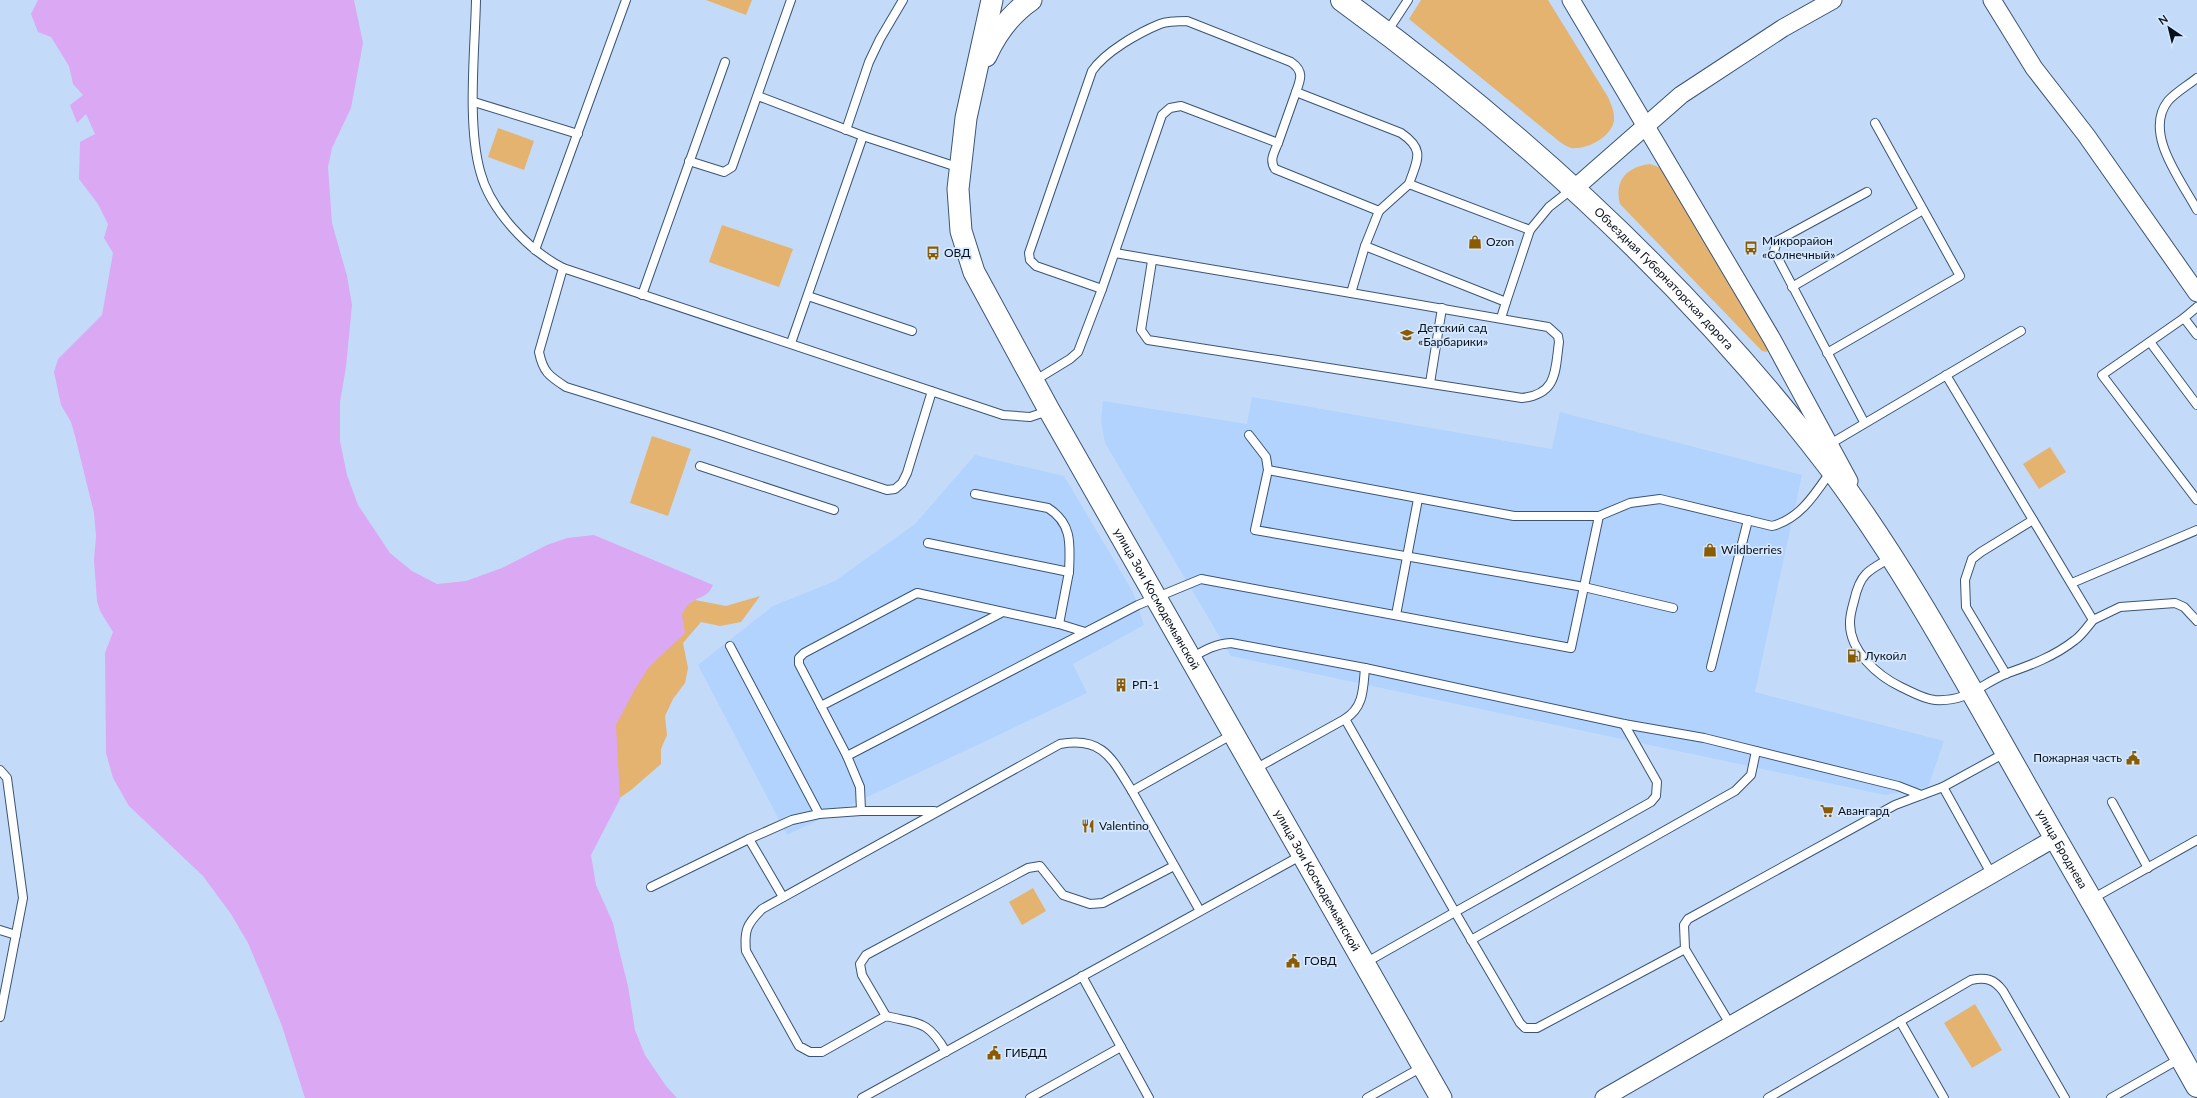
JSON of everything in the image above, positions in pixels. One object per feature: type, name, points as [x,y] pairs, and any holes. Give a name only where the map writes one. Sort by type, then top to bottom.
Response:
[{"type":"main road","name":"Объездная Губернаторская дорога","points":[[1342,0],[1458,88],[1575,188],[1642,254],[1727,346],[1832,471],[1876,534],[1926,612]]},
{"type":"main road","name":"улица Броднева","points":[[1926,612],[2197,1086]]},
{"type":"street","points":[[977,76],[992,0]]},
{"type":"street","points":[[977,76],[991,46],[1005,24],[1031,0]]},
{"type":"street","points":[[1571,0],[1772,339],[1830,444],[1876,534]]},
{"type":"street","points":[[1575,188],[1681,95],[1783,28],[1833,0]]},
{"type":"street","points":[[1992,0],[2034,68],[2086,135],[2196,285]]},
{"type":"street","name":"улица Зои Космодемьянской","points":[[977,76],[966,118],[958,189],[959,212],[966,251],[974,272],[1033,382],[1441,1098]]},
{"type":"street","points":[[1604,1098],[2055,838]]},
{"type":"lane","points":[[476,0],[474,102],[475,139],[480,172],[489,192],[504,217],[535,250],[547,260],[563,268],[642,295],[791,343],[1003,415],[1030,417],[1049,410]]},
{"type":"lane","points":[[535,250],[626,0]]},
{"type":"lane","points":[[689,161],[724,172],[732,167],[791,0]]},
{"type":"lane","points":[[846,130],[869,62],[880,39],[903,0]]},
{"type":"lane","points":[[1386,32],[1408,0]]},
{"type":"lane","points":[[1102,289],[1036,266],[1030,260],[1029,253],[1092,71],[1098,61],[1106,54],[1161,24],[1188,22],[1291,62],[1300,72],[1301,78],[1272,157],[1272,164],[1275,169],[1379,211]]},
{"type":"lane","points":[[642,295],[725,62]]},
{"type":"lane","points":[[2197,78],[2167,103],[2161,115],[2158,128],[2161,143],[2197,210]]},
{"type":"lane","points":[[1296,92],[1401,133],[1411,139],[1416,145],[1418,157],[1409,184],[1379,211],[1365,246],[1350,293]]},
{"type":"lane","points":[[758,96],[846,130],[960,168]]},
{"type":"lane","points":[[474,102],[578,134]]},
{"type":"lane","points":[[1033,382],[1070,359],[1078,352],[1115,253],[1162,115],[1170,108],[1180,106],[1278,143]]},
{"type":"lane","points":[[1827,353],[1960,276],[1875,123]]},
{"type":"lane","points":[[791,343],[863,136]]},
{"type":"lane","points":[[1409,184],[1530,230]]},
{"type":"lane","points":[[1501,318],[1530,230],[1548,206],[1575,188]]},
{"type":"lane","points":[[1864,422],[1774,252],[1777,241],[1867,192]]},
{"type":"lane","points":[[1792,287],[1923,210]]},
{"type":"lane","points":[[1365,246],[1506,302]]},
{"type":"lane","points":[[1115,253],[1152,261],[1548,326],[1558,336],[1559,342],[1555,375],[1552,383],[1546,390],[1533,397],[1522,398],[1148,340],[1141,330],[1152,261]]},
{"type":"lane","points":[[563,268],[539,352],[541,364],[548,376],[566,387],[718,434],[888,490],[896,489],[902,483],[907,473],[932,391]]},
{"type":"lane","points":[[808,296],[912,331]]},
{"type":"lane","points":[[2197,307],[2184,318],[2102,375],[2197,500]]},
{"type":"lane","points":[[1430,383],[1442,308]]},
{"type":"lane","points":[[2184,318],[2197,335]]},
{"type":"lane","points":[[1830,444],[1864,422],[2020,331]]},
{"type":"lane","points":[[2150,342],[2197,405]]},
{"type":"lane","points":[[1946,375],[2093,620]]},
{"type":"lane","points":[[1249,435],[1266,457],[1268,470],[1255,530],[1584,587],[1673,608]]},
{"type":"lane","points":[[700,466],[834,510]]},
{"type":"lane","points":[[1268,470],[1514,516],[1599,516],[1630,503],[1660,499],[1772,526],[1782,523],[1809,502],[1832,471]]},
{"type":"lane","points":[[975,494],[1048,508],[1064,521],[1068,530],[1069,572],[1059,624]]},
{"type":"lane","points":[[1396,615],[1418,499]]},
{"type":"lane","points":[[847,756],[1085,632],[1155,597],[1200,578],[1571,648],[1599,516]]},
{"type":"lane","points":[[1711,667],[1748,520]]},
{"type":"lane","points":[[2006,674],[1966,607],[1965,580],[1972,560],[1981,552],[2033,520]]},
{"type":"lane","points":[[2072,583],[2197,530]]},
{"type":"lane","points":[[928,543],[1069,572]]},
{"type":"lane","points":[[1891,557],[1865,575],[1855,595],[1850,621],[1853,639],[1867,663],[1887,681],[1919,696],[1934,700],[1958,698],[1973,693],[2006,674],[2034,665],[2076,640],[2093,620],[2120,607],[2175,603],[2184,607],[2197,621]]},
{"type":"lane","points":[[861,811],[860,787],[847,756],[799,664],[798,658],[804,653],[917,593],[1001,613],[1059,624],[1085,632]]},
{"type":"lane","points":[[821,706],[1001,613]]},
{"type":"lane","points":[[1191,658],[1211,647],[1219,644],[1231,643],[1365,668],[1624,724],[1704,738],[1898,786],[1921,795]]},
{"type":"lane","points":[[730,646],[819,814]]},
{"type":"lane","points":[[1255,770],[1345,719],[1358,708],[1362,699],[1365,668]]},
{"type":"lane","points":[[1345,719],[1520,1023],[1531,1029],[1537,1028],[1685,949]]},
{"type":"lane","points":[[1364,963],[1651,802],[1656,796],[1657,782],[1624,724]]},
{"type":"lane","points":[[1132,791],[1234,734]]},
{"type":"lane","points":[[946,1052],[936,1033],[925,1025],[886,1016],[822,1052],[810,1052],[799,1046],[746,951],[744,937],[749,922],[762,909],[936,811],[1060,744],[1077,741],[1096,746],[1107,754],[1114,762],[1200,911]]},
{"type":"lane","points":[[1471,940],[1735,791],[1751,775],[1756,751]]},
{"type":"lane","points":[[1730,1024],[1685,949],[1684,925],[1688,919],[1895,805],[1943,787],[2006,752]]},
{"type":"lane","points":[[0,770],[7,778],[23,898],[0,1017]]},
{"type":"lane","points":[[1943,787],[1992,875]]},
{"type":"lane","points":[[2112,802],[2148,868]]},
{"type":"lane","points":[[651,887],[749,839],[792,820],[819,814],[861,811],[936,811]]},
{"type":"lane","points":[[749,839],[783,897]]},
{"type":"lane","points":[[2091,899],[2197,840]]},
{"type":"lane","points":[[862,1098],[1303,855]]},
{"type":"lane","points":[[886,1016],[862,975],[860,964],[866,955],[1028,868],[1040,866],[1063,895],[1090,904],[1103,903],[1174,866]]},
{"type":"lane","points":[[0,930],[16,935]]},
{"type":"lane","points":[[1082,976],[1149,1098]]},
{"type":"lane","points":[[1768,1098],[1971,980],[1982,978],[1996,981],[2003,991],[2064,1098]]},
{"type":"lane","points":[[1900,1021],[1944,1098]]},
{"type":"lane","points":[[1030,1098],[1121,1047]]},
{"type":"lane","points":[[2111,1098],[2181,1058]]},
{"type":"lane","points":[[1367,1098],[1423,1066]]},
{"type":"shaded area","points":[[38,0],[354,0],[363,43],[351,108],[332,148],[328,167],[332,223],[347,276],[352,305],[346,367],[340,402],[340,441],[347,475],[358,505],[390,553],[412,571],[437,584],[466,581],[502,568],[547,545],[567,538],[594,535],[713,585],[708,593],[692,601],[686,607],[682,615],[685,633],[649,667],[635,689],[616,725],[620,799],[591,855],[596,885],[613,923],[628,986],[635,1030],[645,1055],[666,1086],[677,1098],[305,1098],[282,1026],[266,986],[248,943],[231,914],[203,876],[129,806],[113,778],[106,753],[105,653],[113,632],[100,611],[97,601],[94,560],[96,536],[94,513],[75,436],[71,422],[61,405],[54,372],[58,359],[102,315],[113,253],[104,238],[108,224],[98,204],[79,179],[80,142],[95,134],[86,114],[77,123],[70,105],[83,95],[73,84],[69,66],[51,37],[38,32],[31,14]]},
{"type":"shaded area","points":[[706,0],[752,0],[746,15]]},
{"type":"shaded area","points":[[1421,0],[1548,0],[1608,97],[1614,118],[1612,127],[1603,137],[1591,145],[1571,148],[1560,142],[1409,19]]},
{"type":"shaded area","points":[[498,128],[534,141],[524,170],[488,157]]},
{"type":"shaded area","points":[[1650,164],[1664,169],[1768,347],[1767,352],[1762,351],[1620,204],[1619,188],[1624,176],[1634,168]]},
{"type":"shaded area","points":[[722,225],[793,249],[779,287],[709,262]]},
{"type":"shaded area","points":[[1252,397],[1552,449],[1560,412],[1802,475],[1755,692],[1944,741],[1928,787],[1885,795],[1231,656],[1105,443],[1101,421],[1103,401],[1247,424]]},
{"type":"shaded area","points":[[652,436],[691,449],[668,516],[630,503]]},
{"type":"shaded area","points":[[2050,447],[2066,472],[2039,489],[2023,464]]},
{"type":"shaded area","points":[[975,455],[1064,476],[1133,592],[1144,625],[1073,664],[1087,693],[787,835],[698,665],[773,606],[835,581],[915,524]]},
{"type":"shaded area","points":[[760,596],[741,622],[720,626],[701,622],[683,643],[688,668],[685,683],[673,699],[665,716],[667,735],[661,749],[661,764],[631,790],[611,804],[593,727],[660,619],[695,600],[726,606]]},
{"type":"shaded area","points":[[1033,888],[1046,911],[1022,925],[1009,902]]},
{"type":"shaded area","points":[[1975,1004],[2002,1050],[1972,1068],[1944,1023]]},
{"type":"place","name":"Ozon","points":[[1475,242]]},
{"type":"place","name":"Микрорайон «Солнечный»","points":[[1751,248]]},
{"type":"place","name":"ОВД","points":[[933,253]]},
{"type":"place","name":"Детский сад «Барбарики»","points":[[1407,335]]},
{"type":"place","name":"Wildberries","points":[[1710,550]]},
{"type":"place","name":"Лукойл","points":[[1854,656]]},
{"type":"place","name":"РП-1","points":[[1121,685]]},
{"type":"place","name":"Пожарная часть","points":[[2133,758]]},
{"type":"place","name":"Авангард","points":[[1827,811]]},
{"type":"place","name":"Valentino","points":[[1088,826]]},
{"type":"place","name":"ГОВД","points":[[1293,961]]},
{"type":"place","name":"ГИБДД","points":[[994,1053]]}]
